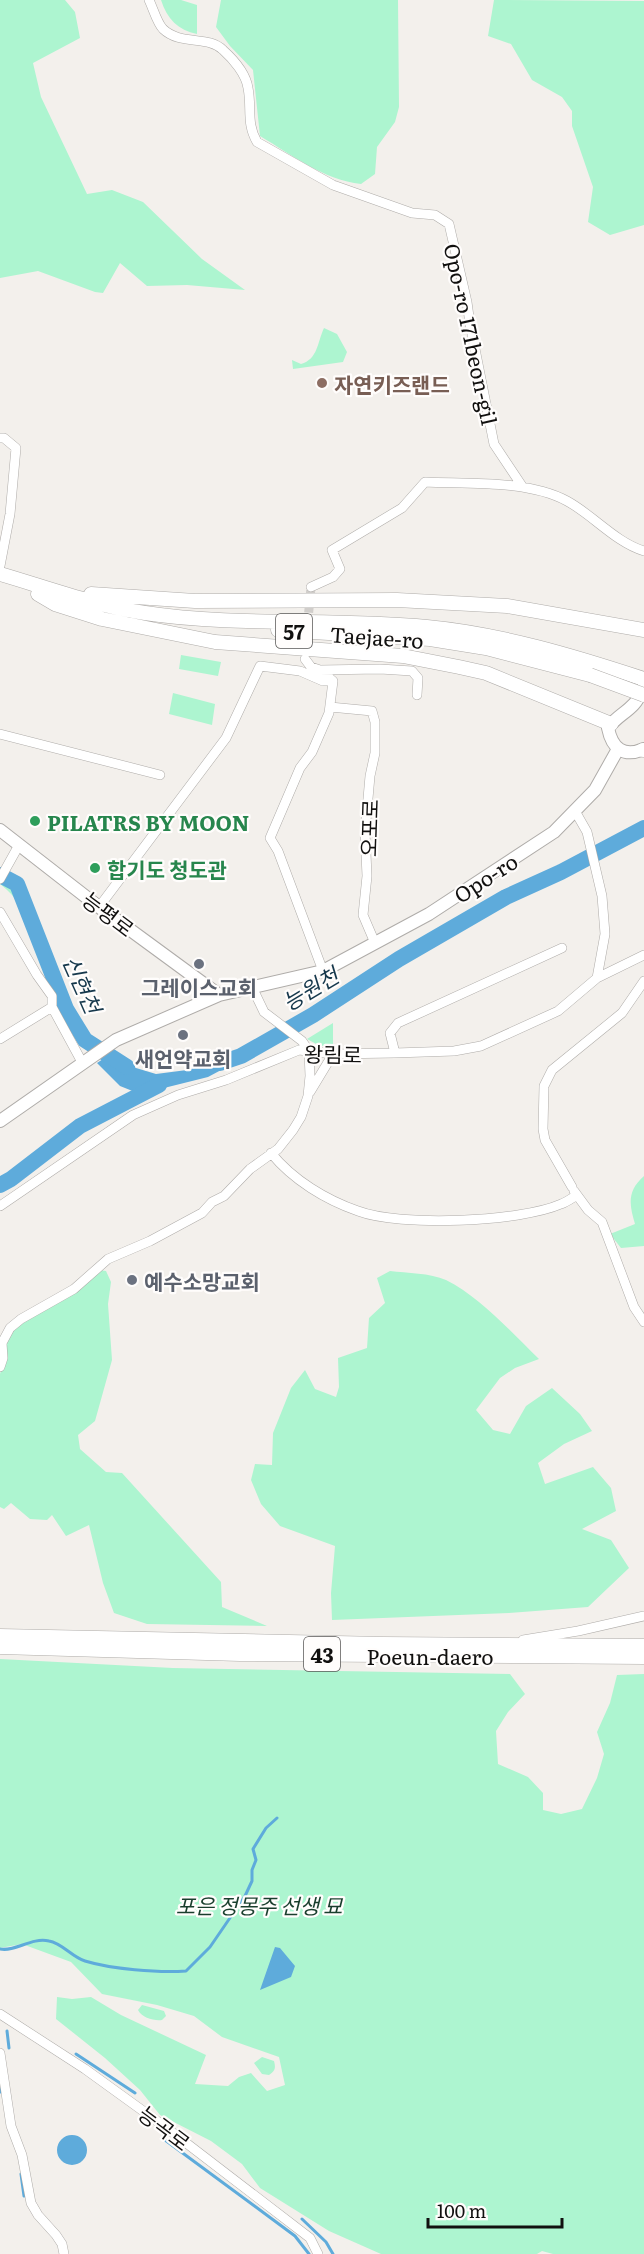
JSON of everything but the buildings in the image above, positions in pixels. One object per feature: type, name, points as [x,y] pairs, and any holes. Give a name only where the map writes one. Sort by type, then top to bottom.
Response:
[{"type":"highway","name":"Taejae-ro","points":[[0,574],[116,616],[148,621],[430,639],[593,669],[644,695]]},
{"type":"highway","name":"Taejae-ro","points":[[0,580],[39,590]]},
{"type":"highway","points":[[39,590],[195,601],[397,600],[507,606],[644,630]]},
{"type":"highway","points":[[39,590],[55,604],[102,619],[215,642],[403,656],[459,667],[486,674],[611,724]]},
{"type":"highway","name":"57","points":[[593,669],[644,679]]},
{"type":"highway","name":"Poeun-daero","points":[[0,1636],[494,1645],[643,1654]]},
{"type":"highway","name":"Poeun-daero","points":[[0,1647],[240,1654],[643,1654]]},
{"type":"main road","points":[[644,686],[636,702],[608,728],[611,742],[618,749],[633,753],[644,750]]},
{"type":"main road","name":"Opo-ro","points":[[0,1121],[116,1040],[219,995],[323,971],[429,914],[554,832],[595,790],[618,749]]},
{"type":"main road","name":"능평로","points":[[0,830],[99,907],[219,995]]},
{"type":"street","name":"Opo-ro 171beon-gil","points":[[149,0],[162,28],[180,39],[210,42],[222,48],[245,77],[249,89],[250,131],[257,142],[333,185],[412,213],[435,215],[449,224],[467,302],[494,444],[522,486]]},
{"type":"street","points":[[0,438],[4,438],[16,448],[10,514],[0,566]]},
{"type":"street","points":[[311,587],[333,577],[340,569],[332,550],[402,507],[425,482],[522,486],[565,500],[615,535],[644,551]]},
{"type":"street","points":[[305,659],[311,667],[321,670],[412,671],[418,678],[417,695]]},
{"type":"street","points":[[99,907],[226,738],[260,666],[300,671],[323,681],[333,681]]},
{"type":"street","points":[[321,670],[333,681]]},
{"type":"street","points":[[323,971],[278,851],[270,838],[300,768],[312,752],[329,713],[333,681]]},
{"type":"street","name":"오포로","points":[[330,707],[372,711],[375,722],[375,753],[370,776],[365,832],[367,876],[363,915],[375,943]]},
{"type":"street","points":[[0,734],[160,775]]},
{"type":"street","points":[[575,811],[587,832],[602,896],[605,934],[597,978]]},
{"type":"street","points":[[2,875],[19,845]]},
{"type":"street","points":[[0,912],[52,996],[52,1007],[83,1064]]},
{"type":"street","points":[[395,1053],[390,1033],[398,1023],[562,948]]},
{"type":"street","name":"왕림로","points":[[0,1206],[133,1116],[178,1095],[226,1080],[299,1050],[333,1054],[395,1053],[453,1051],[481,1046],[558,1011],[597,978],[644,955]]},
{"type":"street","points":[[644,981],[622,1013],[552,1070],[544,1086],[543,1129],[545,1140],[573,1189],[588,1210],[602,1222],[634,1306],[644,1322]]},
{"type":"street","points":[[0,1367],[3,1358],[2,1343],[10,1328],[21,1319],[74,1289],[108,1259],[150,1242],[202,1213],[212,1202],[224,1196],[250,1169],[272,1153],[302,1118],[308,1096],[309,1052],[302,1041],[266,1014],[252,987]]},
{"type":"street","points":[[0,1038],[52,1007]]},
{"type":"street","points":[[308,1096],[333,1054]]},
{"type":"street","points":[[272,1153],[294,1176],[326,1197],[360,1212],[401,1219],[503,1218],[557,1205],[573,1189]]},
{"type":"street","points":[[494,1645],[578,1631],[644,1616]]},
{"type":"street","name":"능곡로","points":[[0,2014],[85,2068],[168,2129],[310,2238],[318,2254]]},
{"type":"street","points":[[0,2053],[11,2126],[22,2155],[31,2203],[62,2244],[64,2254]]},
{"type":"green space","points":[[0,0],[65,0],[75,12],[80,38],[33,63],[41,97],[87,194],[112,190],[143,202],[202,259],[245,290],[187,285],[147,286],[120,263],[103,293],[38,271],[0,278]]},
{"type":"green space","points":[[161,0],[181,0],[197,5],[197,34],[184,30],[174,23],[166,13]]},
{"type":"green space","points":[[221,0],[398,0],[399,107],[395,122],[377,147],[375,174],[361,184],[347,182],[309,166],[260,136],[253,70],[216,27]]},
{"type":"green space","points":[[494,0],[644,1],[644,225],[610,235],[588,222],[593,187],[572,126],[572,111],[562,97],[532,80],[511,44],[488,36]]},
{"type":"green space","points":[[324,328],[337,334],[347,352],[343,362],[293,369],[292,360],[301,364],[311,358]]},
{"type":"green space","points":[[181,655],[221,662],[218,676],[179,669]]},
{"type":"green space","points":[[173,693],[215,704],[212,725],[169,714]]},
{"type":"green space","points":[[4,878],[16,885],[34,933],[20,906],[0,884]]},
{"type":"green space","points":[[333,1023],[333,1045],[320,1046],[307,1039]]},
{"type":"green space","points":[[644,1176],[644,1246],[621,1248],[610,1234],[635,1224],[631,1210],[631,1198],[635,1187]]},
{"type":"green space","points":[[99,1270],[106,1271],[111,1282],[108,1304],[112,1360],[95,1421],[78,1435],[80,1449],[106,1472],[122,1473],[221,1582],[222,1607],[267,1626],[147,1624],[114,1613],[103,1583],[89,1525],[66,1536],[52,1515],[47,1520],[30,1519],[11,1503],[4,1509],[0,1507],[0,1374],[5,1357],[5,1344],[13,1328]]},
{"type":"green space","points":[[390,1271],[433,1276],[459,1287],[495,1316],[539,1359],[515,1368],[500,1378],[476,1410],[493,1430],[510,1434],[526,1406],[552,1388],[580,1414],[592,1431],[564,1444],[538,1463],[545,1484],[593,1467],[611,1488],[616,1511],[582,1529],[611,1540],[629,1568],[588,1607],[509,1613],[332,1620],[331,1593],[335,1546],[280,1526],[261,1504],[251,1480],[255,1464],[272,1465],[273,1433],[291,1388],[305,1370],[315,1389],[336,1397],[339,1387],[338,1358],[367,1348],[369,1318],[385,1303],[377,1278]]},
{"type":"green space","name":"포은 정몽주 선생 묘","points":[[0,1659],[173,1668],[510,1674],[525,1694],[508,1712],[496,1731],[498,1764],[528,1777],[543,1793],[543,1810],[561,1814],[582,1809],[597,1778],[604,1754],[597,1732],[610,1703],[617,1675],[644,1674],[644,2254],[553,2254],[542,2251],[537,2254],[381,2254],[329,2231],[260,2188],[242,2164],[211,2141],[160,2115],[140,2090],[105,2058],[56,2019],[57,1997],[72,1999],[91,1997],[121,2015],[206,2055],[195,2084],[228,2086],[239,2077],[251,2073],[267,2091],[285,2085],[279,2057],[222,2037],[194,2016],[157,2005],[102,1994],[71,1962],[22,1944],[0,1948]]},
{"type":"green space","points":[[142,2005],[164,2011],[166,2016],[162,2020],[145,2017],[138,2010]]},
{"type":"green space","points":[[262,2057],[274,2061],[273,2072],[269,2075],[262,2074],[254,2063]]},
{"type":"water","points":[[259,1045],[238,1061],[208,1077],[140,1094],[120,1086],[97,1063],[112,1053],[136,1068],[156,1074],[187,1070],[241,1056]]},
{"type":"water","points":[[275,1947],[280,1948],[295,1966],[291,1977],[260,1990]]},
{"type":"water","points":[[72,2135],[83,2139],[87,2150],[83,2161],[72,2165],[61,2161],[57,2150],[61,2139]]},
{"type":"waterway","name":"능원천","points":[[220,1063],[241,1056],[313,1015],[399,959],[506,897],[561,872],[644,828]]},
{"type":"waterway","name":"신현천","points":[[0,875],[17,884],[66,1009],[85,1040],[127,1067]]},
{"type":"waterway","name":"능원천","points":[[0,1185],[80,1126],[159,1085]]},
{"type":"waterway","points":[[0,1949],[42,1940],[58,1944],[80,1959],[96,1964],[135,1970],[186,1971],[210,1947],[245,1896],[252,1881],[252,1870],[256,1860],[253,1849],[266,1828],[277,1818]]},
{"type":"waterway","points":[[7,2031],[9,2048]]},
{"type":"waterway","points":[[76,2054],[135,2093]]},
{"type":"waterway","points":[[0,2088],[1,2092]]},
{"type":"waterway","points":[[165,2140],[295,2236],[309,2254]]},
{"type":"waterway","points":[[21,2174],[24,2196]]},
{"type":"waterway","points":[[302,2219],[326,2242],[333,2254]]},
{"type":"tunnel","points":[[305,653],[311,587]]},
{"type":"place","name":"자연키즈랜드","points":[[322,383]]},
{"type":"place","name":"PILATRS BY MOON","points":[[35,821]]},
{"type":"place","name":"합기도 청도관","points":[[95,868]]},
{"type":"place","name":"그레이스교회","points":[[199,964]]},
{"type":"place","name":"새언약교회","points":[[183,1035]]},
{"type":"place","name":"예수소망교회","points":[[132,1280]]}]
